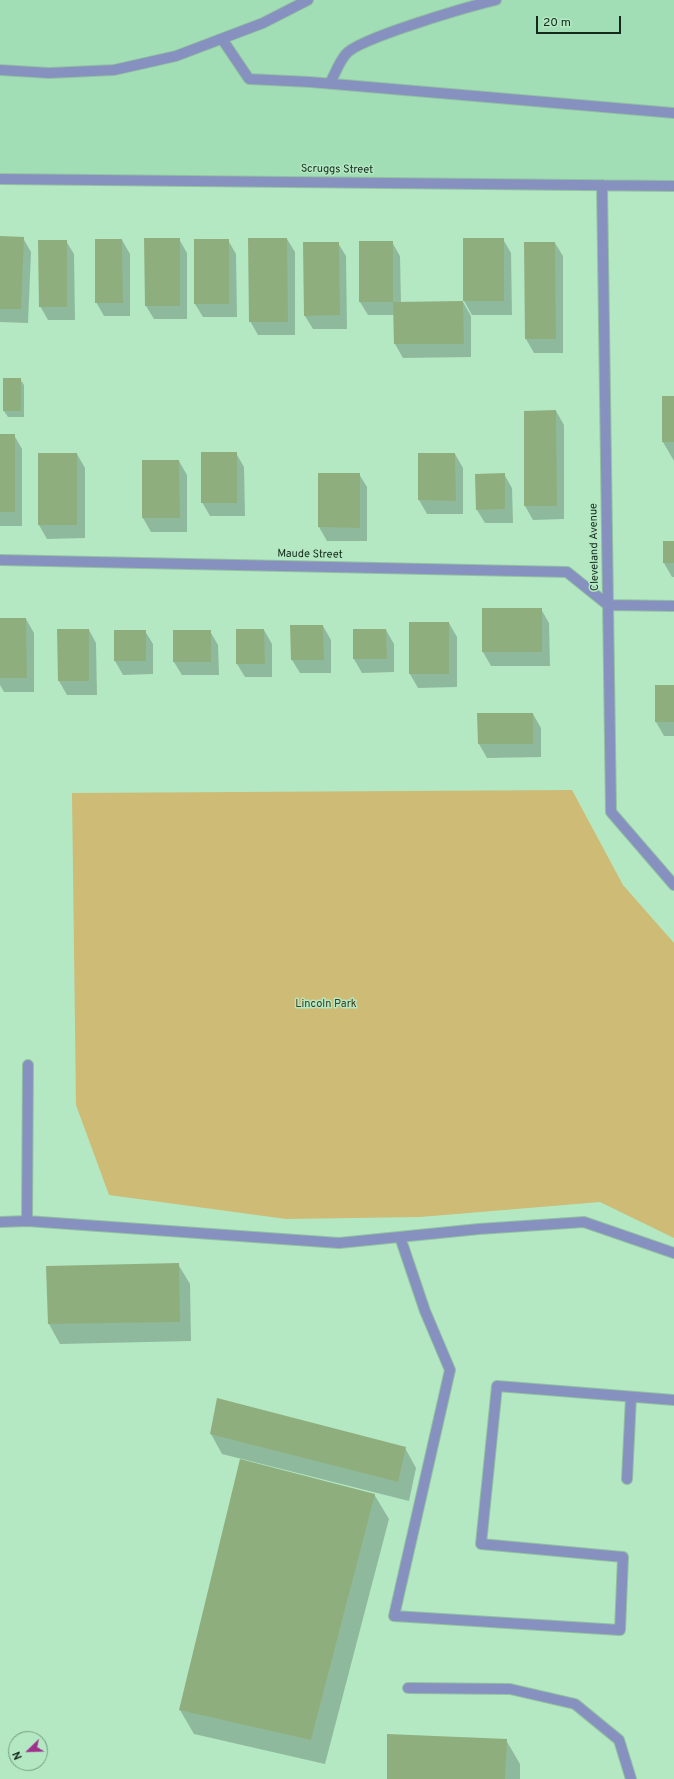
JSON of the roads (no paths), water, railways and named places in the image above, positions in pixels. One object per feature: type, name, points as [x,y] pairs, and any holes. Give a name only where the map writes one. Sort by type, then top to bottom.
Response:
[{"type":"street","points":[[0,70],[49,73],[114,70],[176,56],[263,23],[308,0]]},
{"type":"street","points":[[330,84],[346,53],[374,38],[474,5],[496,0]]},
{"type":"street","points":[[222,39],[249,79],[330,84],[674,113]]},
{"type":"street","name":"Scruggs Street","points":[[0,179],[674,186]]},
{"type":"street","name":"Cleveland Avenue","points":[[602,185],[611,812],[674,885]]},
{"type":"street","name":"Maude Street","points":[[0,560],[567,572],[608,605]]},
{"type":"street","points":[[608,605],[674,606]]},
{"type":"street","points":[[28,1065],[28,1220]]},
{"type":"street","points":[[0,1222],[28,1220],[338,1243],[479,1228],[584,1222],[674,1253]]},
{"type":"street","points":[[400,1237],[424,1311],[450,1370],[394,1616],[620,1630],[623,1557],[481,1544],[497,1386],[674,1400]]},
{"type":"street","points":[[627,1479],[631,1396]]},
{"type":"street","points":[[408,1688],[510,1689],[575,1704],[619,1740],[632,1779]]},
{"type":"park label","name":"Lincoln Park","points":[[326,1005]]}]
